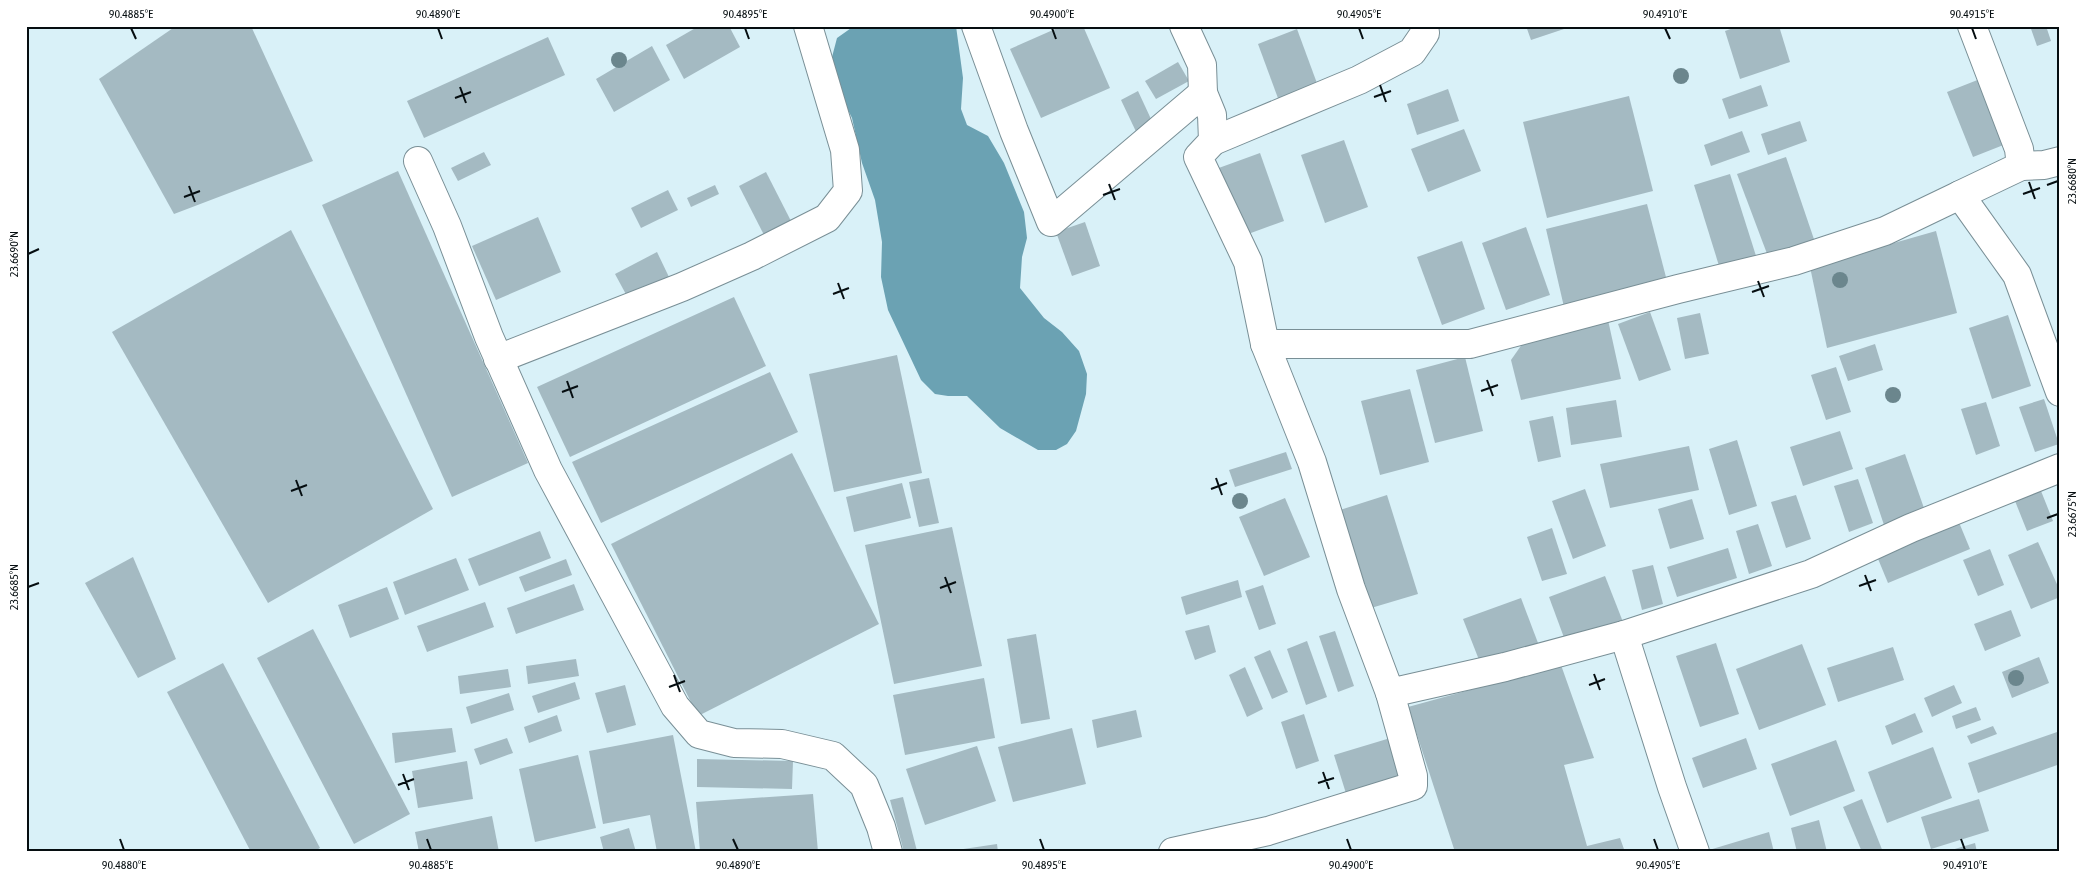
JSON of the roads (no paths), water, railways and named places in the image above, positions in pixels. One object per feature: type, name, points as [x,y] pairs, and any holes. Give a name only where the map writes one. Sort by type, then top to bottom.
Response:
[{"type":"street","points":[[498,359],[682,287],[752,256],[827,218],[848,191],[845,150],[808,26]]},
{"type":"street","points":[[976,26],[1014,131],[1051,222],[1203,93]]},
{"type":"street","points":[[1184,26],[1202,65],[1203,93],[1212,114],[1213,141]]},
{"type":"street","points":[[1173,852],[1268,831],[1413,786],[1413,776],[1390,693],[1350,589],[1312,462],[1265,344],[1248,262],[1198,157],[1213,141],[1359,80],[1412,52],[1426,33],[1424,26]]},
{"type":"street","points":[[1972,26],[2019,148],[2021,166]]},
{"type":"street","points":[[418,161],[447,226],[498,359],[548,470],[675,706],[699,734],[734,743],[782,744],[834,756],[864,786],[888,852]]},
{"type":"street","points":[[1265,344],[1470,344],[1678,289],[1794,261],[1886,231],[2021,166],[2044,165],[2060,161]]},
{"type":"street","points":[[1960,195],[2017,274],[2060,392]]},
{"type":"street","points":[[1390,693],[1506,667],[1624,635],[1811,574],[1911,528],[2060,468]]},
{"type":"street","points":[[1624,635],[1672,787],[1695,852]]},
{"type":"water","points":[[854,26],[956,26],[963,78],[961,109],[967,125],[988,136],[1004,163],[1024,212],[1027,238],[1022,257],[1020,288],[1044,318],[1062,332],[1079,351],[1087,374],[1086,394],[1076,431],[1067,444],[1056,450],[1038,450],[1000,428],[967,396],[935,394],[921,380],[888,310],[881,277],[882,242],[875,200],[862,163],[852,118],[842,98],[834,68],[832,57],[837,38]]}]
